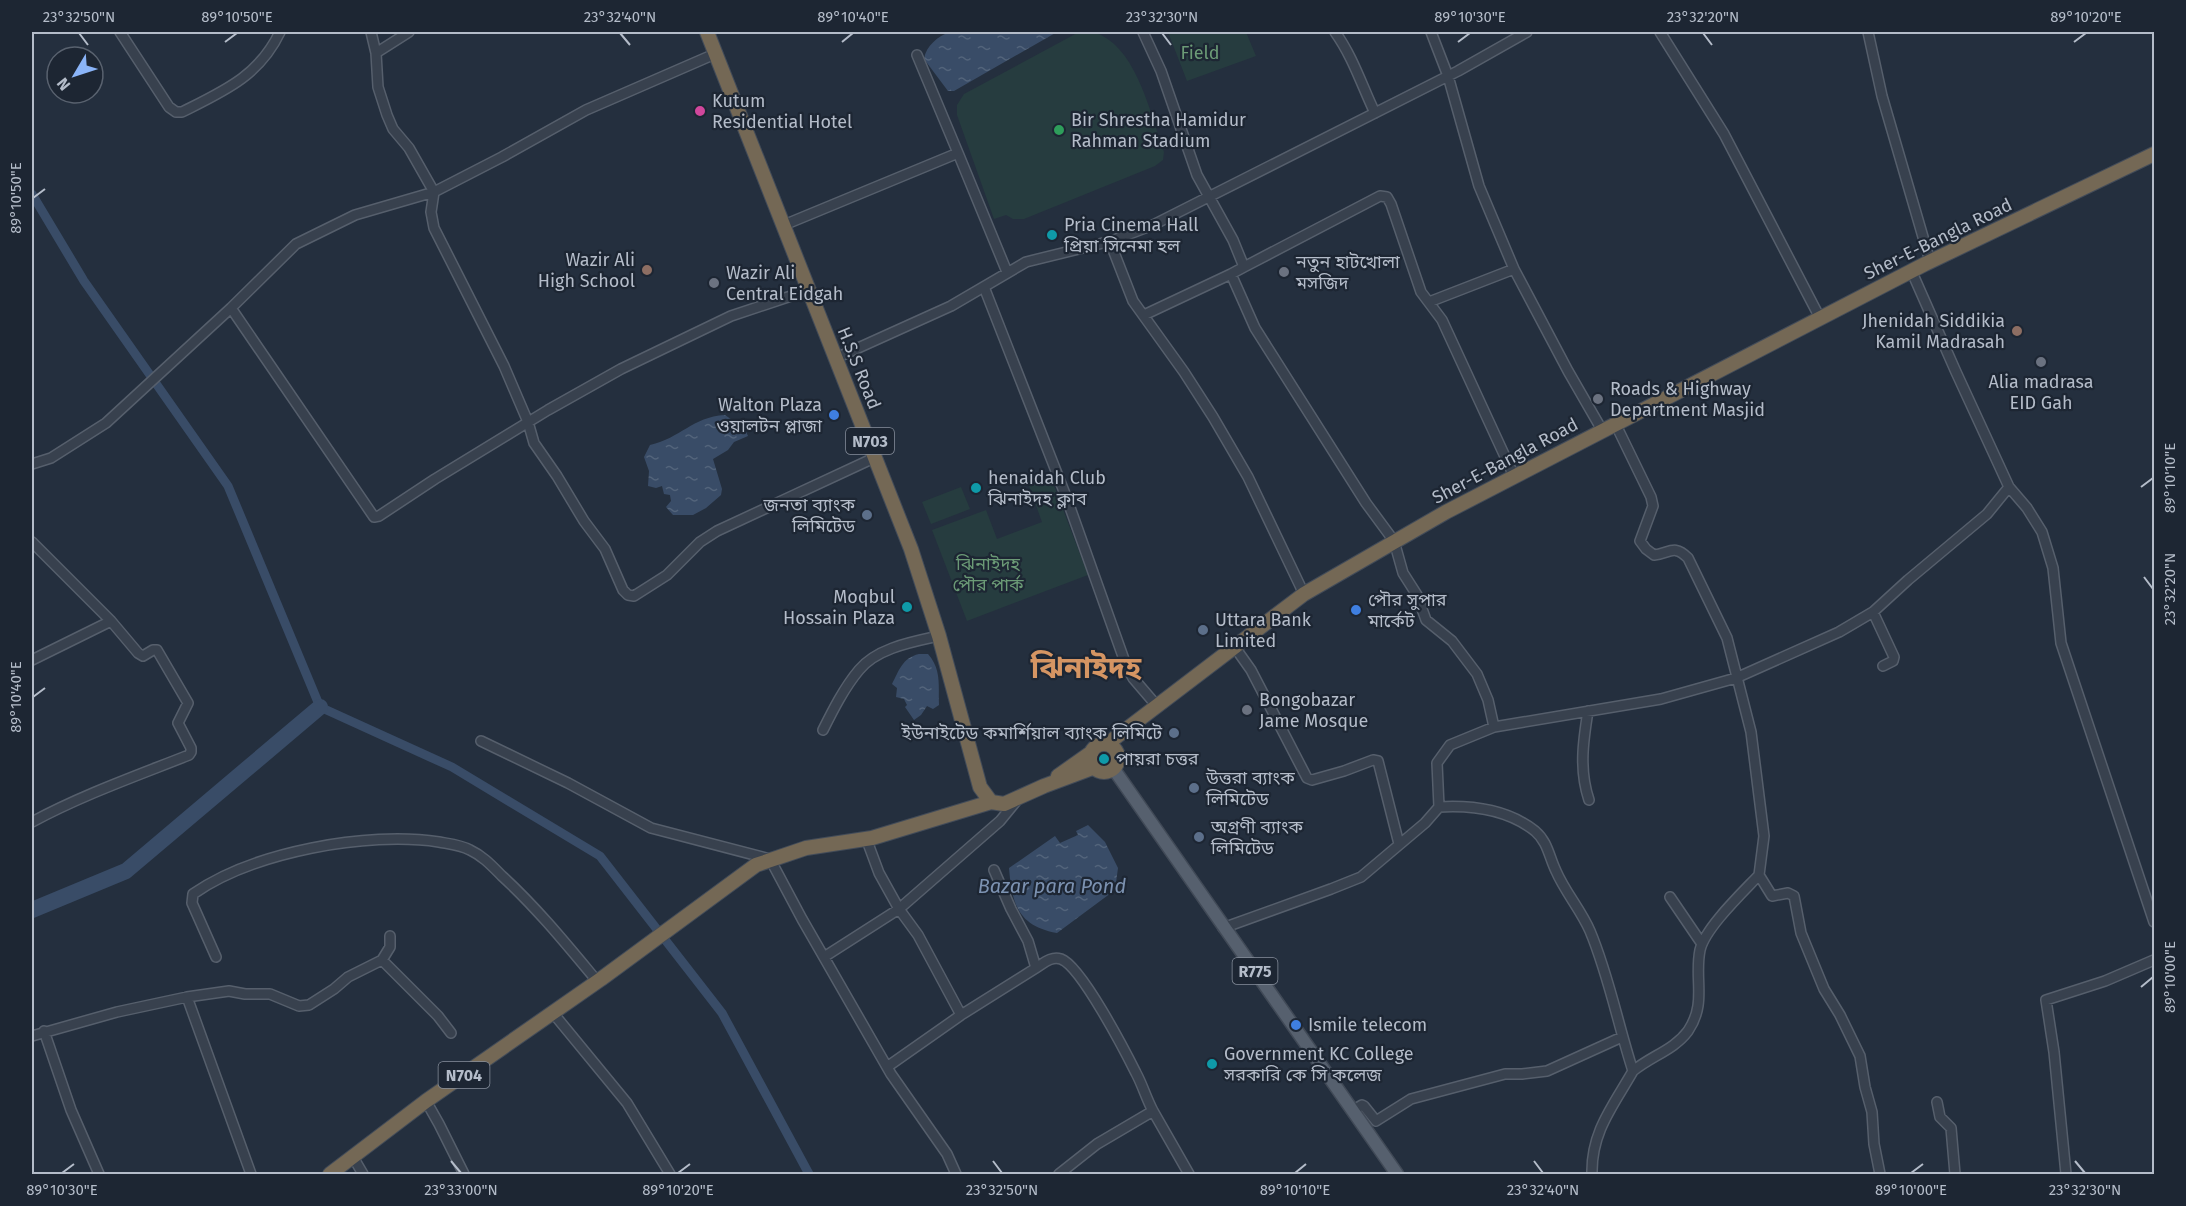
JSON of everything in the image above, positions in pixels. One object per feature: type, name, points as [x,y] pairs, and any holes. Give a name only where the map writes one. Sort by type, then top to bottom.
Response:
[{"type":"highway","name":"H.S.S Road","points":[[708,32],[911,549],[939,636],[977,776],[985,795],[991,802]]},
{"type":"highway","name":"Sher-E-Bangla Road","points":[[1092,752],[1096,746],[1107,744],[1304,594],[1394,541],[1615,423],[1911,270],[2154,154]]},
{"type":"highway","name":"Sher-E-Bangla Road","points":[[1108,766],[1155,708]]},
{"type":"highway","points":[[991,802],[1004,804],[1044,786],[1108,766],[1115,750],[1107,744]]},
{"type":"highway","points":[[1092,752],[1090,758],[1108,766]]},
{"type":"highway","points":[[1044,786],[1092,752]]},
{"type":"highway","name":"N704","points":[[330,1174],[426,1101],[553,1013],[756,865],[806,848],[866,838],[991,802]]},
{"type":"main road","name":"R775","points":[[1108,766],[1397,1174]]},
{"type":"main road","name":"R775","points":[[1108,766],[1388,1174]]},
{"type":"street","points":[[120,32],[169,107],[176,112],[182,112],[230,88],[252,70],[280,32]]},
{"type":"street","points":[[371,32],[376,53],[378,87],[387,115],[393,129],[409,148],[434,192],[431,212],[434,228],[500,356],[528,422],[534,443],[584,521],[605,549],[623,591],[634,596],[667,575],[700,542],[717,531],[876,457]]},
{"type":"street","points":[[376,53],[409,32]]},
{"type":"street","points":[[1143,32],[1161,71],[1197,175],[1233,240],[1244,267]]},
{"type":"street","points":[[1335,32],[1350,54],[1375,113]]},
{"type":"street","points":[[1431,32],[1448,76],[1479,186],[1514,269],[1602,430]]},
{"type":"street","points":[[836,358],[951,306],[1026,262],[1110,242],[1153,225],[1448,76],[1527,32]]},
{"type":"street","points":[[1660,32],[1724,134],[1820,318]]},
{"type":"street","points":[[1869,32],[1882,96],[1930,261]]},
{"type":"street","points":[[32,464],[51,458],[106,423],[231,308],[288,250],[305,238],[355,215],[434,192],[502,158],[585,110],[717,53]]},
{"type":"street","points":[[917,55],[1007,272]]},
{"type":"street","points":[[784,225],[958,153]]},
{"type":"street","points":[[1144,315],[1387,196],[1421,292],[1442,320],[1514,476]]},
{"type":"street","points":[[1110,242],[1128,290],[1195,388],[1248,477],[1304,594]]},
{"type":"street","points":[[1429,302],[1514,269]]},
{"type":"street","points":[[1911,270],[2009,487],[2027,508],[2042,532],[2053,568],[2061,643],[2154,922]]},
{"type":"street","points":[[1231,274],[1256,328],[1366,503],[1394,541],[1403,573],[1416,595],[1426,620],[1452,641],[1477,674],[1488,700],[1494,728]]},
{"type":"street","points":[[984,287],[1067,499],[1126,665],[1155,708]]},
{"type":"street","points":[[231,308],[374,517],[528,422],[621,369],[731,316],[809,290]]},
{"type":"street","points":[[1592,1174],[1597,1134],[1608,1111],[1633,1071],[1681,1040],[1694,1021],[1700,999],[1698,969],[1702,944],[1709,931],[1759,874],[1764,836],[1751,732],[1727,638],[1688,558],[1681,550],[1672,549],[1663,554],[1654,555],[1640,541],[1653,506],[1615,423]]},
{"type":"street","points":[[1223,928],[1361,877],[1425,823],[1439,807],[1437,762],[1450,745],[1494,728],[1661,699],[1736,678],[1839,632],[1873,612],[1986,514],[2009,487]]},
{"type":"street","points":[[32,542],[111,621],[140,655],[143,656],[157,650],[188,703],[178,723],[191,748],[189,755],[69,802],[32,822]]},
{"type":"street","points":[[1873,612],[1894,657],[1893,661],[1883,666]]},
{"type":"street","points":[[32,660],[111,621]]},
{"type":"street","points":[[823,730],[844,691],[860,668],[889,650],[939,636]]},
{"type":"street","points":[[1234,646],[1251,670],[1307,778],[1312,780],[1373,760],[1377,761],[1399,844]]},
{"type":"street","points":[[1588,711],[1583,739],[1582,764],[1589,800]]},
{"type":"street","points":[[481,741],[568,783],[651,828],[770,859],[887,1067],[947,1154],[956,1174]]},
{"type":"street","points":[[824,957],[899,909],[1000,821],[1019,798]]},
{"type":"street","points":[[1439,807],[1476,808],[1498,812],[1522,822],[1537,833],[1548,847],[1556,871],[1589,929],[1604,968],[1633,1071]]},
{"type":"street","points":[[216,957],[192,903],[193,894],[218,879],[262,862],[307,849],[394,838],[459,846],[482,856],[529,900],[599,980]]},
{"type":"street","points":[[866,838],[879,873],[899,909],[918,935],[962,1015]]},
{"type":"street","points":[[994,870],[1028,941],[1036,969]]},
{"type":"street","points":[[1759,874],[1772,896],[1788,893],[1794,896],[1801,933],[1824,989],[1860,1056],[1872,1112],[1874,1144],[1880,1174]]},
{"type":"street","points":[[1670,897],[1702,944]]},
{"type":"street","points":[[32,1036],[95,1017],[187,997],[228,991],[270,994],[299,1006],[309,1005],[348,977],[382,960],[390,947],[390,936]]},
{"type":"street","points":[[887,1067],[962,1015],[1047,961],[1054,958],[1063,960],[1074,968],[1118,1038],[1153,1111],[1189,1174]]},
{"type":"street","points":[[382,960],[438,1016],[451,1033]]},
{"type":"street","points":[[2066,1174],[2055,1053],[2046,1000],[2105,981],[2154,960]]},
{"type":"street","points":[[187,997],[251,1174]]},
{"type":"street","points":[[553,1013],[627,1103],[670,1174]]},
{"type":"street","points":[[45,1031],[71,1110],[99,1174]]},
{"type":"street","points":[[1352,1111],[1362,1105],[1376,1121],[1411,1099],[1505,1074],[1547,1071],[1622,1037]]},
{"type":"street","points":[[426,1101],[464,1174]]},
{"type":"street","points":[[1937,1102],[1940,1117],[1951,1128],[1955,1174]]},
{"type":"street","points":[[1059,1174],[1097,1144],[1153,1111]]},
{"type":"street","points":[[353,1157],[363,1174]]},
{"type":"green space","name":"Bir Shrestha Hamidur Rahman Stadium","points":[[1079,32],[1093,32],[1101,35],[1125,56],[1142,87],[1164,152],[1163,160],[1155,166],[1024,219],[1013,219],[1006,215],[994,219],[957,115],[957,105],[964,94]]},
{"type":"green space","name":"Field","points":[[1168,32],[1246,32],[1256,56],[1187,81]]},
{"type":"green space","name":"ঝিনাইদহ পৌর পার্ক","points":[[1051,478],[1088,575],[967,621],[932,530],[986,510],[997,539],[1042,522],[1029,486]]},
{"type":"green space","points":[[961,487],[970,509],[931,524],[922,502]]},
{"type":"water","points":[[950,32],[1057,32],[954,91],[948,91],[924,59],[933,42]]},
{"type":"water","points":[[725,415],[745,429],[748,436],[734,442],[728,450],[713,459],[722,489],[721,495],[706,508],[693,515],[673,515],[666,507],[671,501],[670,495],[664,494],[662,486],[656,488],[648,486],[649,471],[644,457],[650,445],[670,438],[704,420]]},
{"type":"water","points":[[919,654],[928,654],[935,666],[939,705],[933,709],[927,706],[914,720],[905,707],[907,705],[904,699],[896,697],[897,688],[892,684],[905,662]]},
{"type":"water","name":"Bazar para Pond","points":[[1088,825],[1105,842],[1118,868],[1115,890],[1057,933],[1033,925],[1025,919],[1015,903],[1009,868],[1055,836],[1060,843],[1078,835],[1076,831]]},
{"type":"waterway","points":[[32,194],[84,281],[228,486],[320,707],[452,767],[600,856],[722,1013],[809,1174]]},
{"type":"waterway","points":[[32,910],[126,871],[320,707]]},
{"type":"place","name":"Kutum Residential Hotel","points":[[700,111]]},
{"type":"place","name":"Bir Shrestha Hamidur Rahman Stadium","points":[[1059,130]]},
{"type":"place","name":"Pria Cinema Hall প্রিয়া সিনেমা হল","points":[[1052,235]]},
{"type":"place","name":"Wazir Ali High School","points":[[647,270]]},
{"type":"place","name":"নতুন হাটখোলা মসজিদ","points":[[1284,272]]},
{"type":"place","name":"Wazir Ali Central Eidgah","points":[[714,283]]},
{"type":"place","name":"Jhenidah Siddikia Kamil Madrasah","points":[[2017,331]]},
{"type":"place","name":"Alia madrasa EID Gah","points":[[2041,362]]},
{"type":"place","name":"Roads & Highway Department Masjid","points":[[1598,399]]},
{"type":"place","name":"Walton Plaza ওয়ালটন প্লাজা","points":[[834,415]]},
{"type":"place","name":"henaidah Club ঝিনাইদহ ক্লাব","points":[[976,488]]},
{"type":"place","name":"জনতা ব্যাংক লিমিটেড","points":[[867,515]]},
{"type":"place","name":"Moqbul Hossain Plaza","points":[[907,607]]},
{"type":"place","name":"পৌর সুপার মার্কেট","points":[[1356,610]]},
{"type":"place","name":"Uttara Bank Limited","points":[[1203,630]]},
{"type":"place","name":"Bongobazar Jame Mosque","points":[[1247,710]]},
{"type":"place","name":"ইউনাইটেড কমার্শিয়াল ব্যাংক লিমিটে","points":[[1174,733]]},
{"type":"place","name":"পায়রা চত্তর","points":[[1104,759]]},
{"type":"place","name":"উত্তরা ব্যাংক লিমিটেড","points":[[1194,788]]},
{"type":"place","name":"অগ্রণী ব্যাংক লিমিটেড","points":[[1199,837]]},
{"type":"place","name":"Ismile telecom","points":[[1296,1025]]},
{"type":"place","name":"Government KC College সরকারি কে সি কলেজ","points":[[1212,1064]]},
{"type":"district","name":"ঝিনাইদহ","points":[[1086,668]]}]
